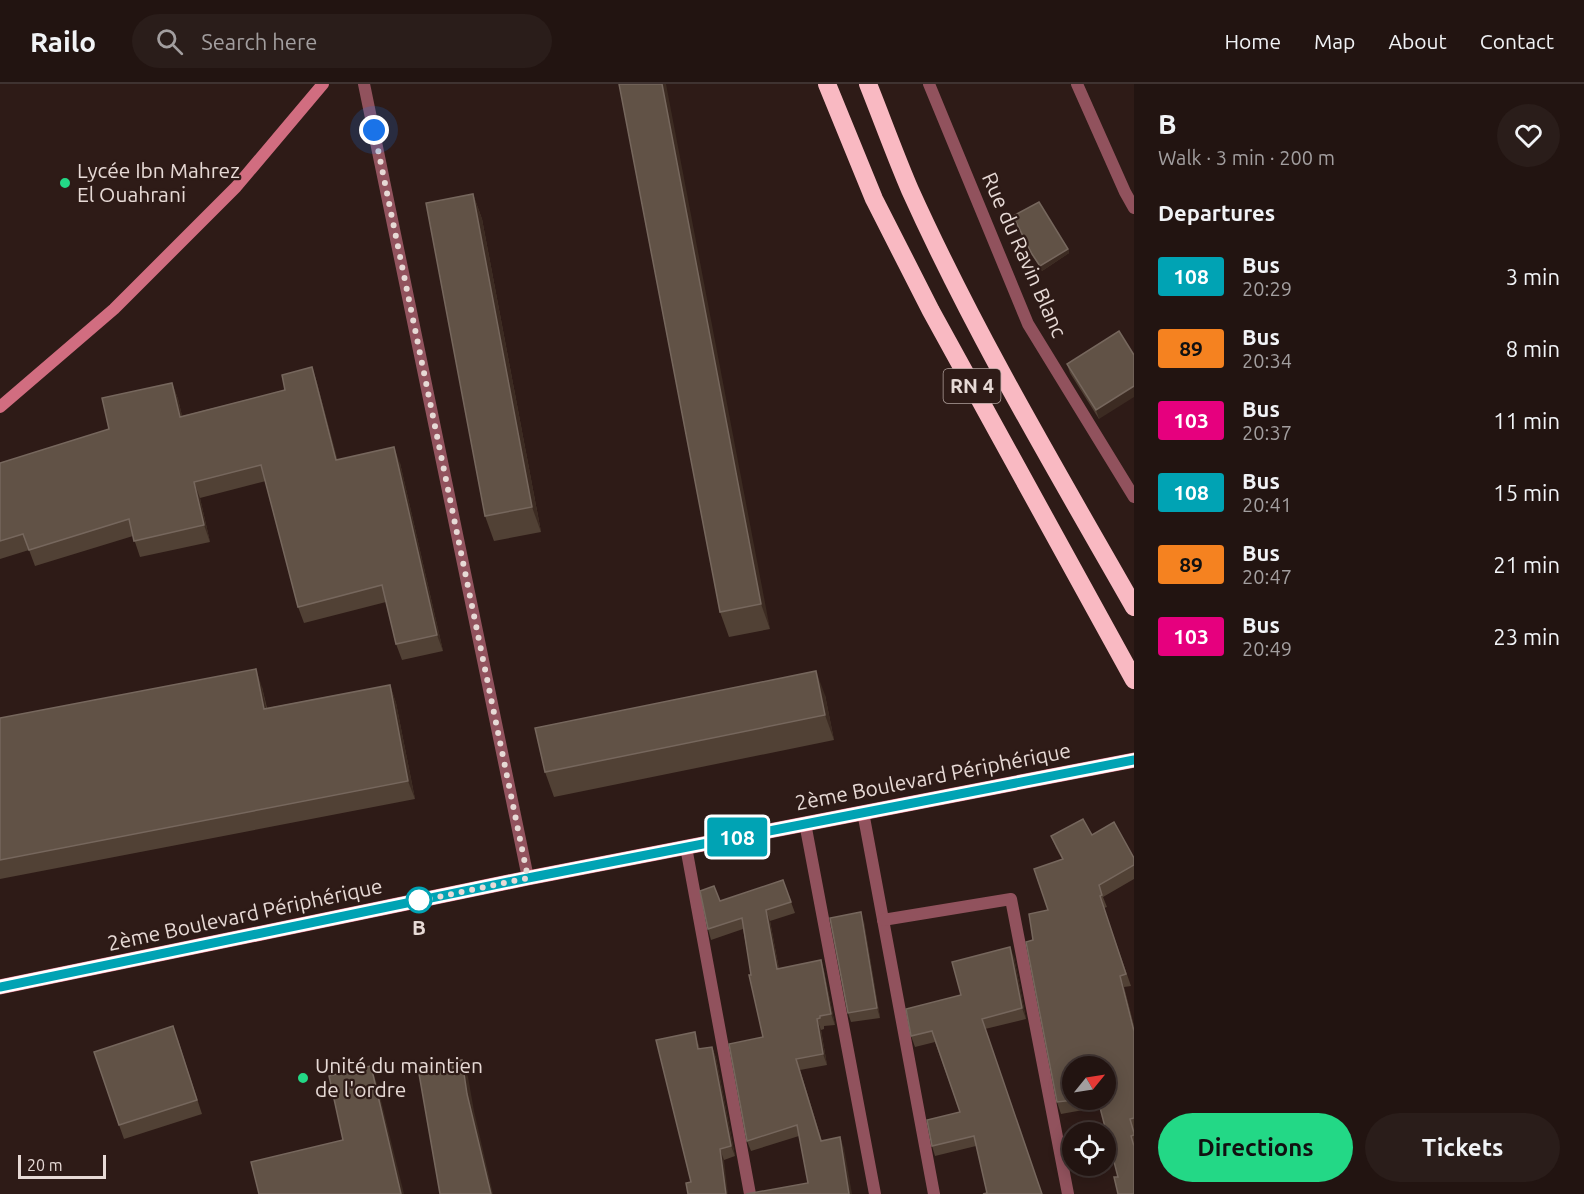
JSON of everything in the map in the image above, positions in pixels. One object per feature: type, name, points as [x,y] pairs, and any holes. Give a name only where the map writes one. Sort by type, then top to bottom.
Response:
[{"type":"highway","name":"RN 4","points":[[827,84],[874,199],[931,311],[1134,680]]},
{"type":"highway","name":"RN 4","points":[[868,84],[909,188],[952,279],[1134,607]]},
{"type":"main road","points":[[0,407],[114,309],[236,187],[323,84]]},
{"type":"main road","name":"2ème Boulevard Périphérique","points":[[0,987],[686,846],[1134,760]]},
{"type":"street","points":[[364,84],[528,878]]},
{"type":"street","name":"Rue du Ravin Blanc","points":[[929,84],[1028,324],[1134,497]]},
{"type":"street","points":[[1077,84],[1134,208]]},
{"type":"street","points":[[863,812],[934,1194]]},
{"type":"street","points":[[805,823],[875,1194]]},
{"type":"street","points":[[686,846],[750,1194]]},
{"type":"street","points":[[883,920],[1011,898],[1068,1194]]},
{"type":"building","points":[[619,84],[662,84],[761,604],[720,612]]},
{"type":"building","points":[[473,194],[532,507],[485,516],[426,203]]},
{"type":"building","points":[[1039,202],[1068,249],[1040,266],[1013,216]]},
{"type":"building","points":[[1119,331],[1134,355],[1134,386],[1096,410],[1067,364]]},
{"type":"building","points":[[312,367],[336,460],[394,447],[437,635],[396,644],[382,585],[298,607],[261,465],[194,482],[204,525],[134,541],[129,519],[29,550],[23,534],[0,541],[0,463],[109,429],[102,398],[172,383],[180,417],[285,390],[282,375]]},
{"type":"building","points":[[256,669],[264,709],[390,685],[408,781],[0,860],[0,718]]},
{"type":"building","points":[[816,671],[825,715],[545,772],[535,728]]},
{"type":"building","points":[[1083,819],[1092,835],[1114,822],[1134,858],[1134,865],[1099,885],[1102,895],[1100,896],[1126,974],[1120,976],[1134,1031],[1134,1118],[1130,1119],[1134,1133],[1131,1136],[1134,1146],[1134,1194],[1118,1194],[1114,1177],[1118,1177],[1116,1122],[1104,1122],[1101,1110],[1116,1110],[1116,1056],[1062,1056],[1062,1101],[1057,1102],[1026,942],[1033,940],[1029,914],[1048,910],[1034,869],[1063,859],[1051,836]]},
{"type":"building","points":[[783,880],[791,902],[766,910],[777,969],[821,960],[831,1014],[820,1016],[817,1019],[823,1054],[796,1059],[821,1141],[840,1137],[849,1194],[746,1194],[808,1183],[797,1125],[747,1141],[729,1044],[763,1037],[749,975],[751,975],[742,918],[708,929],[700,891],[714,886],[720,901]]},
{"type":"building","points":[[861,912],[877,1008],[848,1013],[830,918]]},
{"type":"building","points":[[1010,947],[1022,1008],[982,1019],[1042,1194],[983,1194],[987,1193],[974,1136],[932,1146],[927,1120],[960,1112],[932,1031],[911,1036],[906,1009],[961,995],[952,962]]},
{"type":"building","points":[[173,1026],[197,1100],[119,1125],[94,1052]]},
{"type":"building","points":[[695,1032],[698,1049],[712,1047],[731,1146],[720,1149],[726,1194],[688,1194],[686,1183],[691,1182],[656,1040]]},
{"type":"building","points":[[462,1060],[467,1094],[491,1194],[440,1194],[418,1068]]},
{"type":"building","points":[[371,1066],[401,1194],[259,1194],[251,1162],[343,1140],[329,1076]]},
{"type":"bus line","name":"108","points":[[0,987],[528,878],[1001,784],[1134,760]]},
{"type":"place","name":"Lycée Ibn Mahrez El Ouahrani","points":[[65,183]]},
{"type":"place","name":"B","points":[[419,900]]},
{"type":"place","name":"Unité du maintien de l'ordre","points":[[303,1078]]},
{"type":"route","points":[[374,130],[528,878],[414,902],[419,900]]}]
